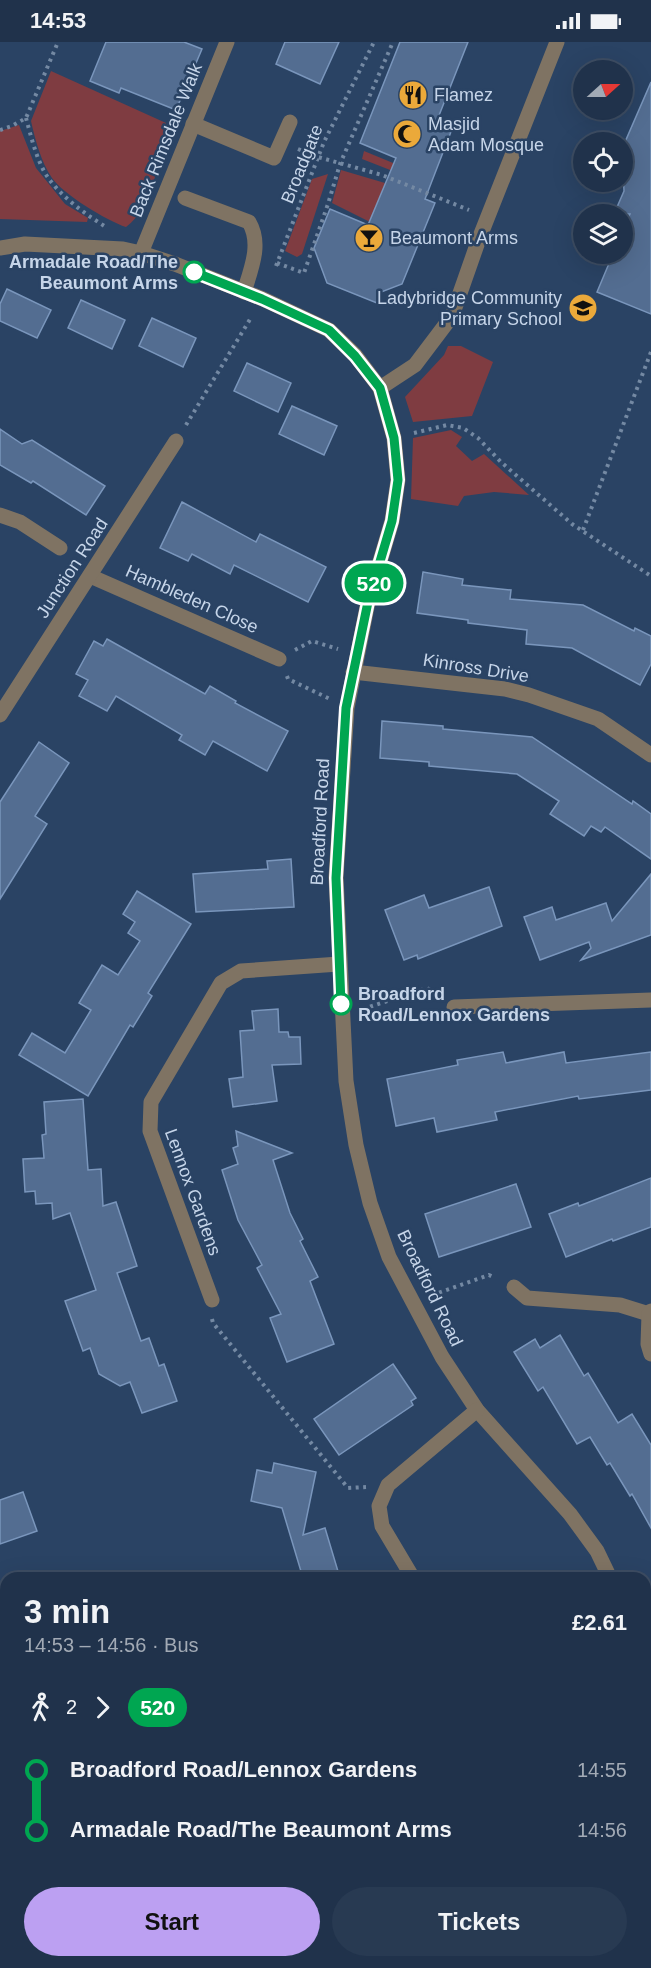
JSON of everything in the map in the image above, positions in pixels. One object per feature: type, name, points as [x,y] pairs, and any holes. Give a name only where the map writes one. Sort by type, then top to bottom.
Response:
[{"type":"street","name":"Back Rimsdale Walk","points":[[141,253],[226,42]]},
{"type":"street","points":[[380,388],[415,365],[452,316],[557,42]]},
{"type":"street","points":[[193,124],[274,158],[290,122]]},
{"type":"street","points":[[185,198],[249,222],[256,238],[244,292]]},
{"type":"street","name":"Broadford Road","points":[[0,248],[25,244],[123,249],[175,264],[262,299],[329,330],[355,356],[380,388],[394,438],[398,480],[392,521],[368,602],[346,708],[336,878],[346,1081],[356,1145],[368,1193],[389,1257],[442,1357],[477,1410],[570,1514],[597,1551],[607,1572]]},
{"type":"street","name":"Junction Road","points":[[0,715],[176,441]]},
{"type":"street","points":[[0,515],[20,522],[60,548]]},
{"type":"street","name":"Hambleden Close","points":[[90,576],[279,659]]},
{"type":"street","name":"Kinross Drive","points":[[353,672],[505,689],[529,695],[598,719],[651,755]]},
{"type":"street","name":"Lennox Gardens","points":[[212,1300],[150,1131],[151,1102],[221,982],[241,970],[339,964]]},
{"type":"street","points":[[454,1007],[651,1000]]},
{"type":"street","points":[[514,1287],[527,1298],[620,1305],[650,1312],[648,1344],[651,1354]]},
{"type":"street","points":[[409,1572],[382,1526],[379,1506],[388,1485],[477,1410]]},
{"type":"path","points":[[0,130],[26,118],[58,42]]},
{"type":"path","name":"Broadgate","points":[[176,441],[262,299],[324,142],[374,42]]},
{"type":"path","points":[[277,263],[304,273],[340,164],[393,42]]},
{"type":"path","points":[[26,118],[34,146],[48,178],[70,201],[114,232],[123,249]]},
{"type":"path","points":[[281,142],[318,158],[382,175],[488,218]]},
{"type":"path","points":[[583,530],[651,352]]},
{"type":"path","points":[[394,438],[447,425],[463,428],[478,438],[501,462],[583,530],[651,576]]},
{"type":"path","points":[[346,708],[288,679],[279,659],[312,641],[357,655]]},
{"type":"path","points":[[342,1016],[427,987],[454,1007]]},
{"type":"path","points":[[413,1306],[436,1293],[489,1275],[514,1287]]},
{"type":"path","points":[[212,1300],[213,1323],[348,1488],[388,1485]]},
{"type":"shaded area","points":[[51,71],[166,123],[158,165],[149,194],[143,207],[126,227],[75,199],[52,178],[45,165],[31,121]]},
{"type":"shaded area","points":[[19,125],[36,168],[65,204],[88,218],[87,222],[0,219],[0,131]]},
{"type":"shaded area","points":[[364,151],[427,177],[426,184],[362,159]]},
{"type":"shaded area","points":[[341,170],[385,183],[370,222],[332,203]]},
{"type":"shaded area","points":[[328,174],[302,254],[297,257],[285,251],[312,179]]},
{"type":"shaded area","points":[[448,346],[461,346],[493,362],[472,416],[413,422],[405,397],[444,355]]},
{"type":"shaded area","points":[[451,430],[462,437],[456,446],[472,461],[484,454],[529,495],[494,492],[464,496],[458,506],[411,499],[413,438]]},
{"type":"building","points":[[106,42],[184,42],[202,49],[176,110],[121,88],[119,93],[90,81]]},
{"type":"building","points":[[285,42],[339,42],[320,84],[276,64]]},
{"type":"building","points":[[400,42],[468,42],[438,118],[454,124],[425,199],[435,203],[402,284],[381,292],[377,303],[327,283],[314,248],[330,209],[368,225],[396,158],[360,143]]},
{"type":"building","points":[[651,82],[651,314],[597,292],[609,264],[633,264],[633,204],[618,204],[624,192],[633,192],[633,132],[629,132]]},
{"type":"building","points":[[7,289],[51,310],[37,338],[0,321],[0,304]]},
{"type":"building","points":[[81,300],[125,320],[112,349],[68,328]]},
{"type":"building","points":[[152,318],[196,338],[183,367],[139,346]]},
{"type":"building","points":[[247,363],[291,383],[278,412],[234,391]]},
{"type":"building","points":[[292,406],[337,426],[324,455],[279,434]]},
{"type":"building","points":[[0,429],[22,444],[32,440],[105,486],[86,515],[33,481],[31,483],[0,465]]},
{"type":"building","points":[[182,502],[256,542],[260,534],[326,567],[308,602],[234,565],[230,574],[192,554],[188,561],[160,548]]},
{"type":"building","points":[[423,572],[463,579],[462,585],[511,590],[510,599],[583,605],[634,631],[635,628],[651,636],[651,664],[640,685],[572,648],[526,644],[527,630],[468,623],[468,620],[417,613]]},
{"type":"building","points":[[107,639],[205,694],[210,686],[236,701],[235,703],[288,731],[267,771],[213,741],[205,755],[179,740],[182,735],[116,696],[107,711],[79,696],[88,680],[76,674],[94,641],[103,646]]},
{"type":"building","points":[[382,721],[532,737],[632,804],[633,801],[651,814],[651,859],[605,827],[601,832],[591,826],[584,836],[550,814],[559,801],[517,774],[429,766],[429,762],[380,758]]},
{"type":"building","points":[[39,742],[69,763],[35,816],[47,824],[0,899],[0,802]]},
{"type":"building","points":[[291,859],[294,907],[196,912],[193,874],[268,869],[267,861]]},
{"type":"building","points":[[651,874],[651,935],[581,960],[591,948],[589,942],[540,960],[524,917],[552,907],[556,920],[606,903],[612,921]]},
{"type":"building","points":[[489,887],[502,926],[418,959],[417,955],[404,960],[385,910],[424,895],[429,908]]},
{"type":"building","points":[[137,891],[191,924],[148,993],[152,996],[133,1027],[130,1025],[88,1096],[19,1055],[32,1033],[65,1053],[91,1010],[79,1003],[102,965],[118,975],[140,941],[128,933],[135,922],[123,914]]},
{"type":"building","points":[[278,1009],[279,1032],[288,1032],[289,1037],[300,1037],[301,1064],[272,1065],[277,1101],[233,1107],[229,1079],[243,1077],[240,1031],[254,1030],[252,1011]]},
{"type":"building","points":[[503,1052],[506,1063],[564,1052],[566,1063],[651,1052],[651,1090],[579,1099],[578,1096],[495,1112],[497,1120],[437,1132],[434,1118],[396,1126],[387,1079],[458,1065],[457,1060]]},
{"type":"building","points":[[83,1099],[88,1170],[101,1169],[103,1206],[116,1202],[137,1266],[117,1273],[141,1341],[149,1338],[159,1366],[164,1364],[177,1401],[142,1413],[130,1382],[120,1386],[99,1374],[90,1348],[83,1351],[65,1301],[96,1290],[70,1213],[53,1219],[52,1203],[36,1204],[35,1191],[25,1192],[23,1159],[44,1158],[42,1135],[46,1134],[44,1102]]},
{"type":"building","points":[[236,1131],[292,1153],[273,1160],[290,1213],[303,1239],[300,1241],[318,1277],[310,1281],[334,1344],[287,1362],[270,1318],[281,1314],[257,1268],[262,1265],[238,1220],[222,1170],[238,1164],[233,1148],[238,1146]]},
{"type":"building","points":[[651,1178],[651,1227],[566,1257],[549,1214],[578,1203],[579,1206]]},
{"type":"building","points":[[516,1184],[531,1227],[439,1257],[425,1214]]},
{"type":"building","points":[[560,1335],[584,1376],[588,1373],[618,1423],[632,1414],[651,1445],[651,1528],[632,1494],[630,1496],[610,1463],[607,1465],[590,1437],[577,1444],[543,1387],[538,1391],[514,1352],[535,1339],[540,1348]]},
{"type":"building","points":[[393,1364],[416,1398],[411,1401],[413,1405],[339,1455],[314,1419]]},
{"type":"building","points":[[274,1463],[316,1472],[303,1535],[325,1528],[338,1572],[301,1572],[282,1508],[251,1501],[257,1470],[272,1473]]},
{"type":"building","points":[[23,1492],[37,1531],[0,1544],[0,1500]]},
{"type":"bus line","name":"520","points":[[194,272],[262,299],[329,330],[355,356],[380,388],[394,438],[398,480],[392,521],[368,602],[346,708],[336,878],[341,1004]]},
{"type":"place","name":"Flamez","points":[[413,95]]},
{"type":"place","name":"Masjid Adam Mosque","points":[[407,134]]},
{"type":"place","name":"Beaumont Arms","points":[[369,238]]},
{"type":"place","name":"Armadale Road/The Beaumont Arms","points":[[194,272]]},
{"type":"place","name":"Ladybridge Community Primary School","points":[[583,308]]},
{"type":"place","name":"Broadford Road/Lennox Gardens","points":[[341,1004]]}]
